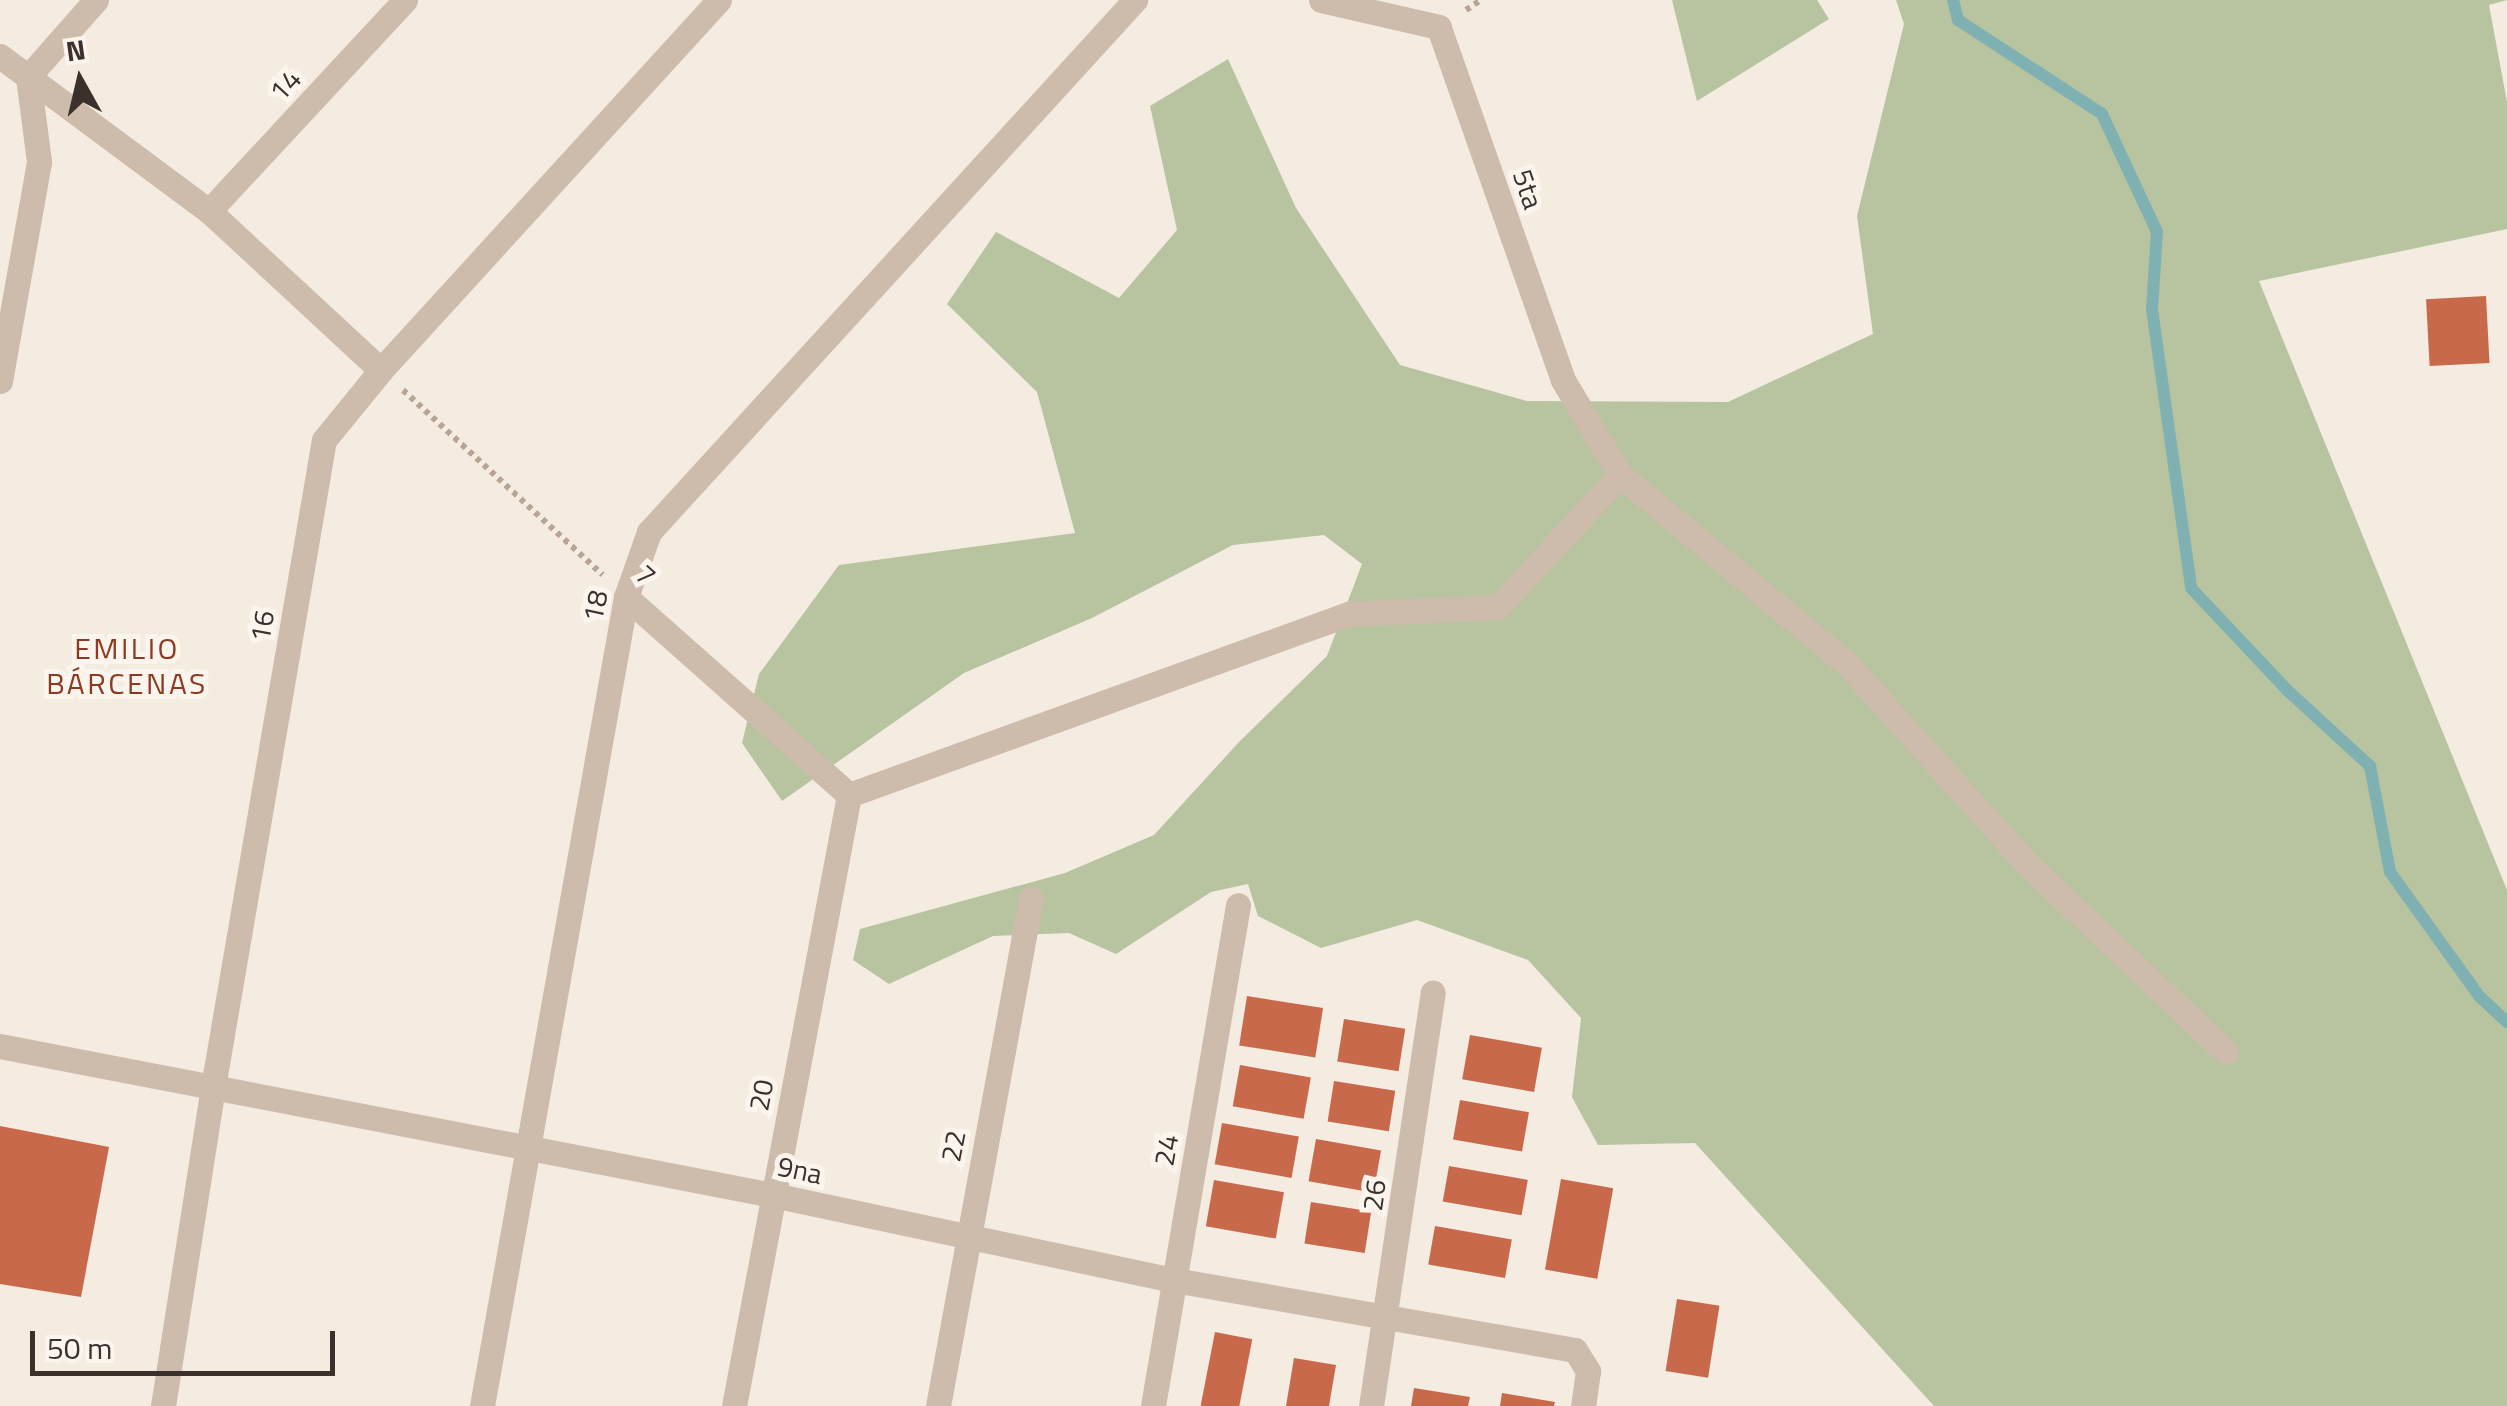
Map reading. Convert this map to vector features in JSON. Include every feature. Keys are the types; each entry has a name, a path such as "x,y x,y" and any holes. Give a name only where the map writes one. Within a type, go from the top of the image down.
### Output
{"street":[{"path":"0,381 39,161 28,77 96,0"},
{"name":"14","path":"209,211 405,0"},
{"name":"16","path":"164,1406 213,1087 324,440 381,370 719,0"},
{"name":"18","path":"482,1406 626,597 649,532 1136,0"},
{"name":"5ta","path":"1321,0 1440,28 1563,380 1620,475"},
{"path":"0,56 209,211 381,370"},
{"path":"848,795 1348,614 1498,607 1620,475 1847,664 2026,863 2226,1052"},
{"name":"7","path":"626,597 848,795"},
{"name":"20","path":"734,1406 848,795"},
{"name":"22","path":"938,1406 966,1236 1031,898"},
{"name":"24","path":"1153,1406 1238,905"},
{"name":"26","path":"1371,1406 1433,993"},
{"name":"9na","path":"0,1046 773,1195 1174,1280 1575,1350 1588,1370 1582,1406"}],"path":[{"name":"7","path":"381,370 626,597"}],"green space":[{"path":"1672,0 1817,0 1829,19 1697,101"},
{"path":"1896,0 2507,0 2489,5 2507,102 2507,229 2259,281 2507,890 2507,1406 1934,1406 1695,1143 1598,1145 1572,1097 1581,1018 1528,960 1417,920 1321,948 1258,916 1248,884 1211,892 1116,954 1069,933 993,936 889,984 853,960 860,929 1065,873 1154,835 1239,742 1327,656 1362,564 1324,535 1233,545 1092,618 964,673 782,801 742,743 759,674 839,565 1075,533 1037,392 947,304 996,232 1119,298 1177,230 1150,106 1228,59 1296,208 1400,365 1527,401 1728,402 1873,334 1857,216 1904,24"}],"building":[{"path":"2486,296 2490,363 2430,366 2426,299"},
{"path":"1247,996 1323,1008 1315,1057 1239,1045"},
{"path":"1344,1019 1405,1029 1399,1071 1337,1061"},
{"path":"1470,1035 1542,1048 1534,1092 1462,1079"},
{"path":"1240,1065 1311,1078 1304,1119 1233,1106"},
{"path":"1334,1081 1395,1091 1389,1131 1328,1121"},
{"path":"1460,1100 1529,1112 1522,1152 1453,1139"},
{"path":"1222,1123 1299,1137 1292,1178 1215,1164"},
{"path":"0,1126 109,1147 81,1297 0,1284"},
{"path":"1316,1139 1381,1150 1374,1193 1309,1181"},
{"path":"1449,1166 1528,1180 1522,1215 1443,1201"},
{"path":"1561,1179 1613,1188 1597,1279 1545,1270"},
{"path":"1214,1180 1284,1192 1276,1239 1206,1226"},
{"path":"1311,1202 1371,1212 1365,1253 1304,1243"},
{"path":"1435,1226 1512,1240 1505,1278 1428,1264"},
{"path":"1677,1299 1719,1306 1708,1378 1666,1371"},
{"path":"1215,1332 1252,1339 1239,1406 1201,1406"},
{"path":"1294,1358 1336,1365 1329,1406 1286,1406"},
{"path":"1414,1388 1470,1397 1468,1406 1411,1406"},
{"path":"1502,1393 1555,1402 1554,1406 1500,1406"}],"waterway":[{"path":"1953,0 1958,20 2102,114 2157,232 2152,309 2191,588 2287,690 2370,766 2390,872 2479,996 2507,1022"}],"district":[{"name":"EMILIO BÁRCENAS","path":"127,665"}]}
